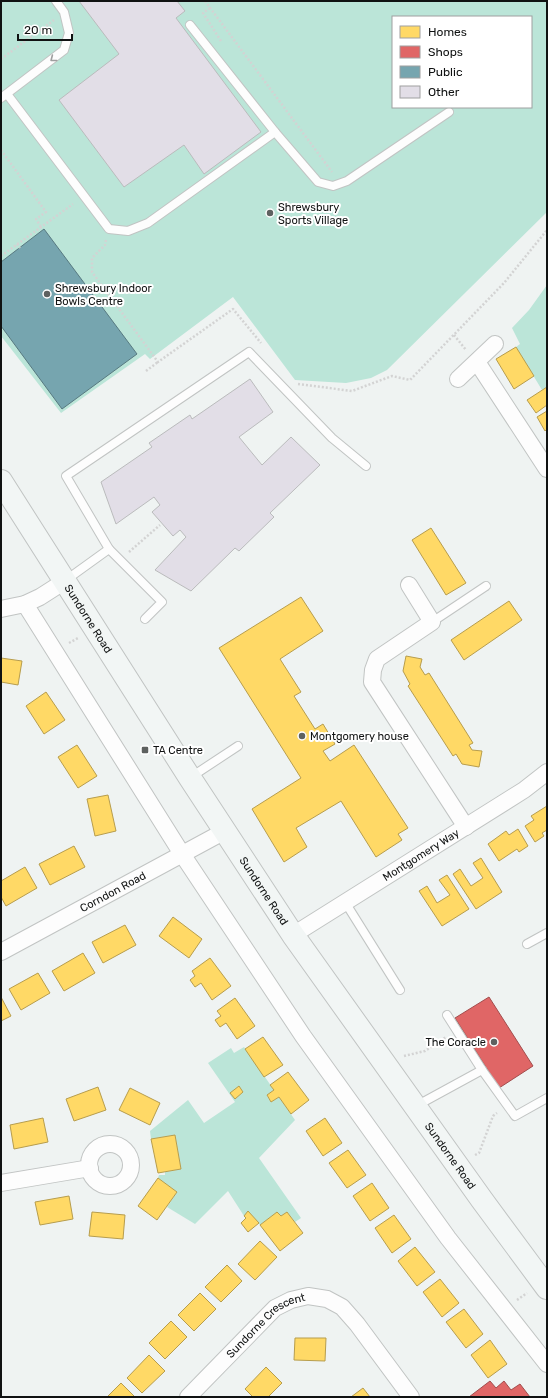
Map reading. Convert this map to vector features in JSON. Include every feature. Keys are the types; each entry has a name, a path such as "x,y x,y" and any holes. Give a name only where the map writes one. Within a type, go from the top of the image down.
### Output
{"main road":[{"name":"Sundorne Road","path":"1,481 190,778 293,934 386,1066 545,1285"}],"street":[{"path":"458,379 495,344"},
{"path":"477,362 547,469"},
{"path":"1,609 25,604 40,597 65,581"},
{"path":"408,585 432,622 377,659 373,670 372,682 466,827"},
{"path":"25,604 182,854 303,1036 448,1238 547,1364"},
{"name":"Montgomery Way","path":"293,934 466,827 524,790 547,772"},
{"name":"Corndon Road","path":"1,952 225,831"},
{"path":"1,1183 90,1168"},
{"name":"Sundorne Crescent","path":"188,1397 275,1308 292,1300 308,1296 327,1299 342,1307 357,1324 411,1397"}],"lane":[{"path":"56,1 64,12 69,33 64,50 4,96 109,229 128,231 148,223 275,132"},
{"path":"190,25 275,132 318,182 333,186 347,181 449,112"},
{"path":"145,619 162,602 109,549 66,476 249,352 332,438 366,466"},
{"path":"65,581 109,549"},
{"path":"432,622 486,586"},
{"path":"190,778 238,746"},
{"path":"345,902 400,990"},
{"path":"527,944 547,934"},
{"path":"447,1015 482,1070 515,1116 547,1098"},
{"path":"415,1106 482,1070"}],"path":[{"path":"205,1 341,183"},
{"path":"1,59 64,12"},
{"path":"1,150 46,212 36,219 41,227"},
{"path":"1,256 84,196"},
{"path":"109,229 105,245 92,258 92,272 158,362"},
{"path":"292,383 352,391 392,376 410,380 504,283 547,230"},
{"path":"17,244 20,248"},
{"path":"146,371 233,309 263,346"},
{"path":"127,553 160,525"},
{"path":"386,1066 404,1056 426,1051 457,1030"},
{"path":"458,1166 479,1152 493,1116 509,1107"},
{"path":"504,1310 545,1285"}],"green space":[{"name":"Shrewsbury Sports Village","path":"1,1 547,1 547,212 387,370 371,378 346,383 295,380 233,297 150,359 145,354 61,413 1,336"},
{"path":"547,285 547,387 542,390 516,347 520,344 512,328 529,310"},
{"path":"244,1047 274,1090 267,1096 271,1102 279,1097 295,1120 259,1158 301,1218 295,1222 287,1212 281,1216 277,1212 260,1225 248,1212 244,1216 228,1191 195,1224 167,1207 177,1192 158,1178 159,1175 165,1175 165,1172 181,1169 175,1135 151,1139 150,1131 188,1100 204,1123 235,1102 208,1063 231,1048 234,1053"}],"building: Homes":[{"path":"516,347 534,376 514,389 496,359"},
{"path":"547,387 547,405 536,413 527,400"},
{"path":"547,411 547,429 545,431 537,417"},
{"path":"431,528 466,583 446,595 412,540"},
{"name":"Montgomery house","path":"301,597 323,631 280,659 301,692 294,696 315,729 323,724 335,744 323,751 330,761 354,745 408,828 398,834 402,840 376,857 341,801 296,828 307,847 284,862 252,809 301,778 219,648"},
{"path":"509,601 522,620 464,660 451,640"},
{"path":"406,656 422,659 420,667 425,675 429,673 473,743 469,745 472,750 482,751 479,767 462,764 456,754 453,756 408,686 410,684 403,671"},
{"path":"1,658 22,661 18,685 1,682"},
{"path":"46,692 65,720 44,734 26,706"},
{"path":"77,745 97,776 78,788 58,757"},
{"path":"108,795 116,831 95,836 87,799"},
{"path":"547,806 547,830 542,833 544,836 535,842 525,826 534,820 531,816"},
{"path":"518,829 528,846 519,852 517,849 499,861 488,844 506,831 509,835"},
{"path":"74,846 85,867 50,885 39,864"},
{"path":"481,858 502,892 476,909 453,874 460,869 471,886 483,878 473,863"},
{"path":"25,867 37,888 6,906 1,897 1,881"},
{"path":"447,875 469,909 442,926 419,891 427,886 437,903 450,895 439,880"},
{"path":"173,917 202,939 189,958 159,936"},
{"path":"125,925 136,945 103,963 92,942"},
{"path":"83,953 95,973 64,991 52,971"},
{"path":"210,958 231,986 212,1000 201,983 195,987 190,980 195,976 192,971"},
{"path":"38,973 50,993 21,1010 9,989"},
{"path":"1,997 11,1016 1,1021"},
{"path":"235,998 255,1026 237,1039 226,1023 220,1027 215,1020 221,1016 217,1011"},
{"path":"263,1037 283,1065 264,1077 245,1049"},
{"path":"288,1072 309,1100 291,1114 279,1097 271,1102 267,1095 274,1090 270,1085"},
{"path":"239,1086 243,1092 235,1099 230,1093"},
{"path":"98,1087 106,1110 74,1121 66,1099"},
{"path":"130,1088 160,1103 150,1125 119,1110"},
{"path":"43,1118 48,1142 14,1149 10,1125"},
{"path":"325,1118 342,1143 323,1156 306,1131"},
{"path":"175,1135 181,1169 158,1173 151,1139"},
{"path":"348,1150 366,1175 347,1188 329,1163"},
{"path":"158,1178 177,1192 157,1220 138,1206"},
{"path":"372,1183 389,1208 370,1221 353,1196"},
{"path":"69,1196 73,1219 40,1225 35,1202"},
{"path":"248,1211 259,1223 248,1232 241,1223 246,1218 244,1216"},
{"path":"92,1212 125,1215 123,1239 89,1236"},
{"path":"277,1212 281,1216 287,1212 303,1233 280,1251 260,1225"},
{"path":"394,1215 411,1239 392,1253 375,1228"},
{"path":"260,1241 277,1257 255,1280 238,1264"},
{"path":"415,1247 435,1272 417,1286 398,1261"},
{"path":"227,1265 242,1281 221,1302 205,1287"},
{"path":"440,1279 459,1303 442,1317 423,1292"},
{"path":"200,1293 216,1309 194,1331 178,1315"},
{"path":"464,1309 483,1334 466,1348 446,1322"},
{"path":"171,1321 187,1337 165,1359 149,1343"},
{"path":"295,1338 326,1338 325,1361 294,1360"},
{"path":"490,1340 507,1364 488,1378 471,1355"},
{"path":"149,1355 165,1371 142,1393 127,1378"},
{"path":"266,1367 282,1383 268,1397 253,1397 245,1389"},
{"path":"121,1383 135,1397 107,1397"},
{"path":"363,1388 370,1397 351,1397"}],"building: Shops":[{"name":"The Coracle","path":"489,997 533,1066 499,1088 455,1018"},
{"path":"490,1381 496,1388 504,1381 511,1390 520,1384 530,1397 469,1397"}],"building: Public":[{"name":"Shrewsbury Indoor Bowls Centre","path":"44,229 137,354 62,409 1,326 1,262"}],"building: Other":[{"path":"79,1 177,1 185,11 176,18 261,132 204,174 184,145 124,187 59,100 119,54"},
{"path":"250,379 273,412 239,437 262,465 291,437 320,465 270,513 274,517 239,551 235,548 191,591 155,570 186,537 180,530 173,536 152,512 160,505 154,497 116,524 101,482 152,447 149,443 190,415 192,419"}],"place":[{"name":"Shrewsbury Sports Village","path":"270,213"},
{"name":"Shrewsbury Indoor Bowls Centre","path":"47,294"},
{"name":"Montgomery house","path":"302,736"},
{"name":"TA Centre","path":"145,750"},
{"name":"The Coracle","path":"494,1042"}]}
